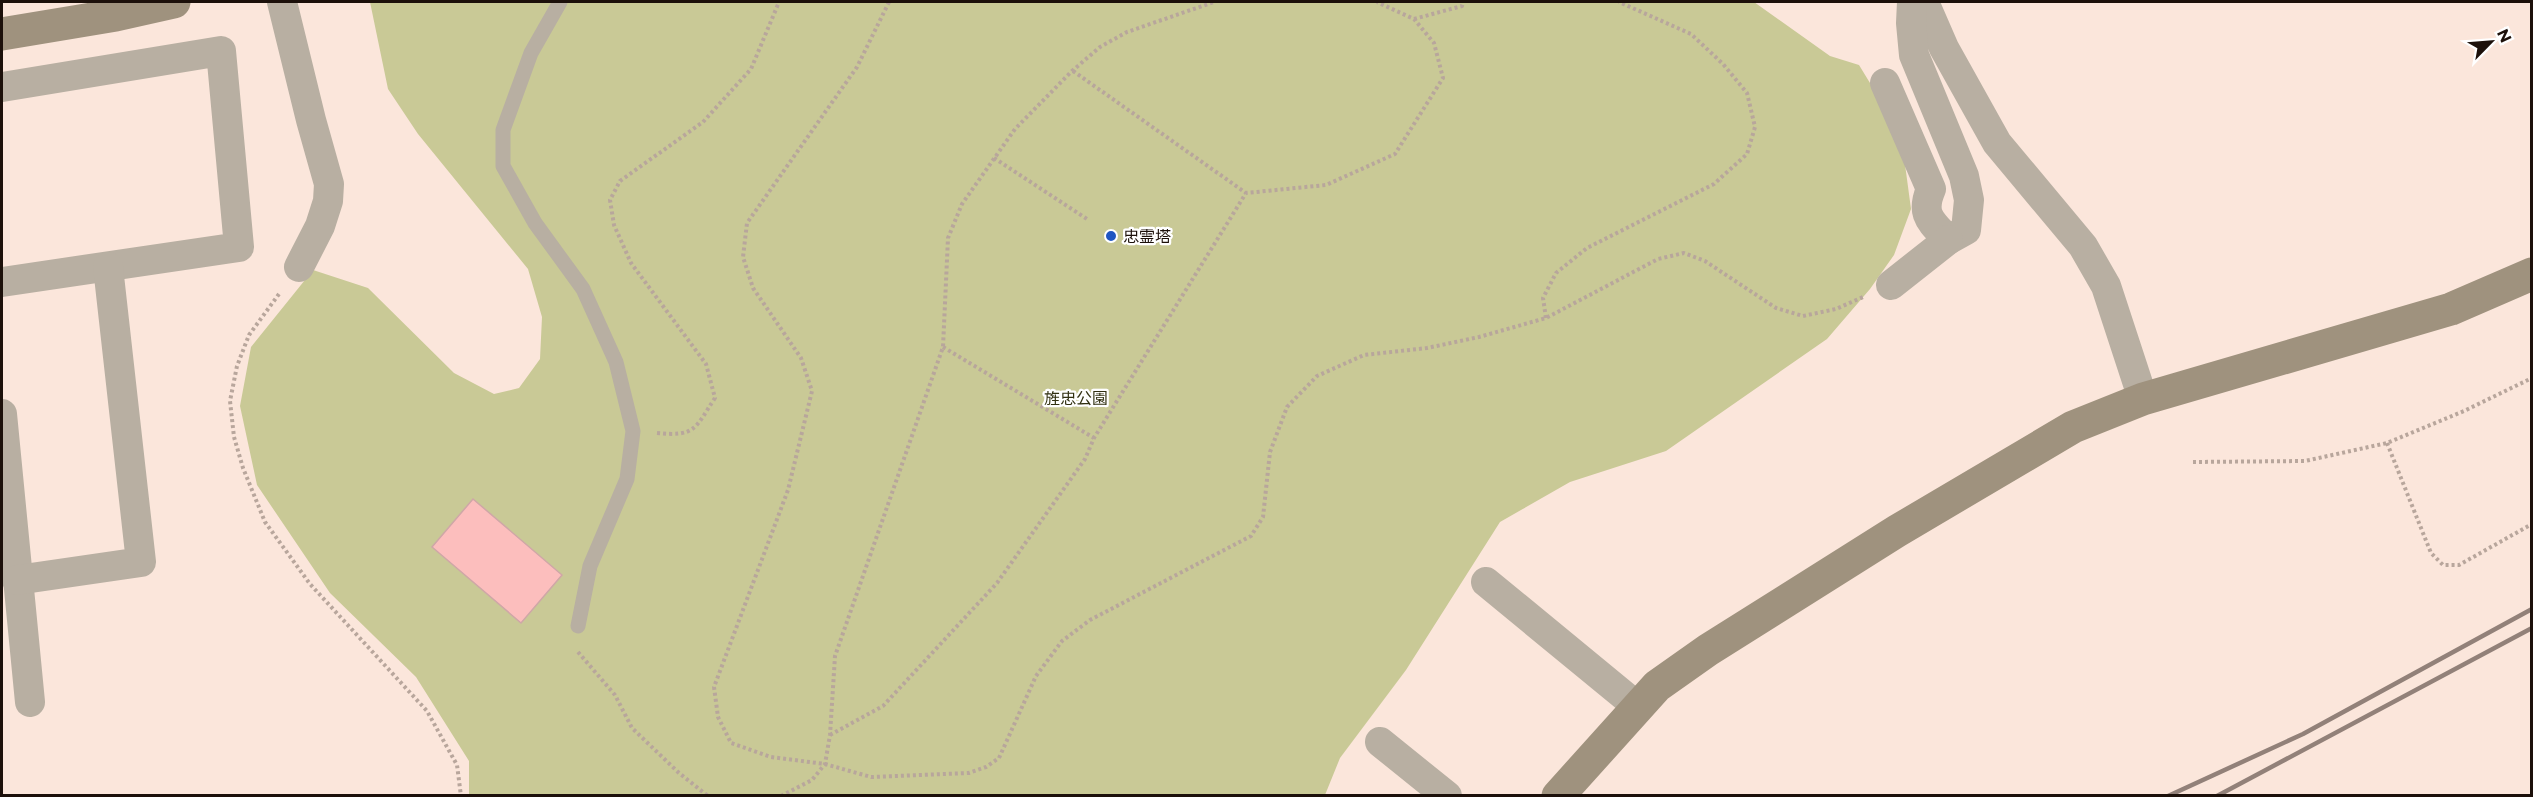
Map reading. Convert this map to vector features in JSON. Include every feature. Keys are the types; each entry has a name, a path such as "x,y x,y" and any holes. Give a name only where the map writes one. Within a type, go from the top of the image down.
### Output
{"street":[{"path":"2,34 115,8 174,2"},
{"path":"282,2 329,184 328,201 320,226 299,267"},
{"path":"1891,285 1948,240 1966,230 1969,200 1964,176 1914,55 1912,2"},
{"path":"1924,2 1944,48 1997,143 2083,246 2106,286 2142,399"},
{"path":"2,87 221,51 239,247 2,282"},
{"path":"1885,83 1931,189 1925,204 1929,219 1948,240"},
{"path":"17,580 141,562 108,267"},
{"path":"1558,795 1657,687 1708,650 1897,531 2073,427 2142,399 2451,309 2532,274"},
{"path":"2,414 30,702"},
{"path":"1486,582 1638,707"},
{"path":"1380,742 1447,795"}],"lane":[{"path":"560,2 531,53 503,130 503,166 535,224 583,290 616,362 633,431 627,479 590,566 578,626"}],"path":[{"path":"633,431 679,435 694,430 715,398 706,364 631,263 614,225 610,200 620,181 703,122 751,69 779,2"},
{"path":"889,2 857,67 747,223 743,257 753,288 801,358 812,391 788,490 714,687 718,717 731,743 771,756 825,764 871,777 969,773 986,767 999,758 1036,676 1062,641 1090,620 1251,536 1263,517 1270,452 1287,407 1317,376 1364,355 1427,348 1479,337 1546,318 1658,259 1684,253 1706,261 1776,308 1803,316 1836,309 1891,285"},
{"path":"781,795 812,780 825,764 830,735 835,656 943,347 948,238 963,204 1015,129 1072,71 1100,47 1127,32 1214,2"},
{"path":"1072,71 1246,193 1326,185 1395,154 1443,78 1434,43 1414,19 1377,2"},
{"path":"1414,19 1462,6 1463,2"},
{"path":"1546,318 1543,298 1556,273 1587,248 1714,184 1747,154 1755,127 1747,93 1723,64 1691,34 1619,2"},
{"path":"994,158 1087,219"},
{"path":"830,735 882,706 997,583 1085,459 1094,438 1246,193"},
{"path":"299,267 249,334 237,366 230,401 234,438 243,468 265,522 310,584 427,711 457,765 461,795"},
{"path":"943,347 1094,438"},
{"path":"2193,462 2305,461 2387,443 2464,411 2532,378"},
{"path":"2387,443 2431,553 2443,565 2459,565 2532,524"},
{"path":"578,626 574,648 615,695 632,728 679,773 708,795"}],"green space":[{"name":"旌忠公園","path":"370,2 1754,2 1830,56 1859,65 1881,101 1904,157 1911,209 1894,255 1870,289 1827,339 1666,451 1570,482 1500,522 1406,670 1340,758 1325,795 469,795 469,761 416,677 330,593 257,485 240,406 251,347 313,270 368,288 454,373 494,394 519,388 540,359 542,317 528,269 418,134 388,89"}],"building":[{"path":"473,499 562,575 521,623 432,547"}],"railway":[{"path":"2168,796 2303,734 2532,609"},
{"path":"2217,796 2532,628"}],"place":[{"name":"忠霊塔","path":"1111,236"}]}
